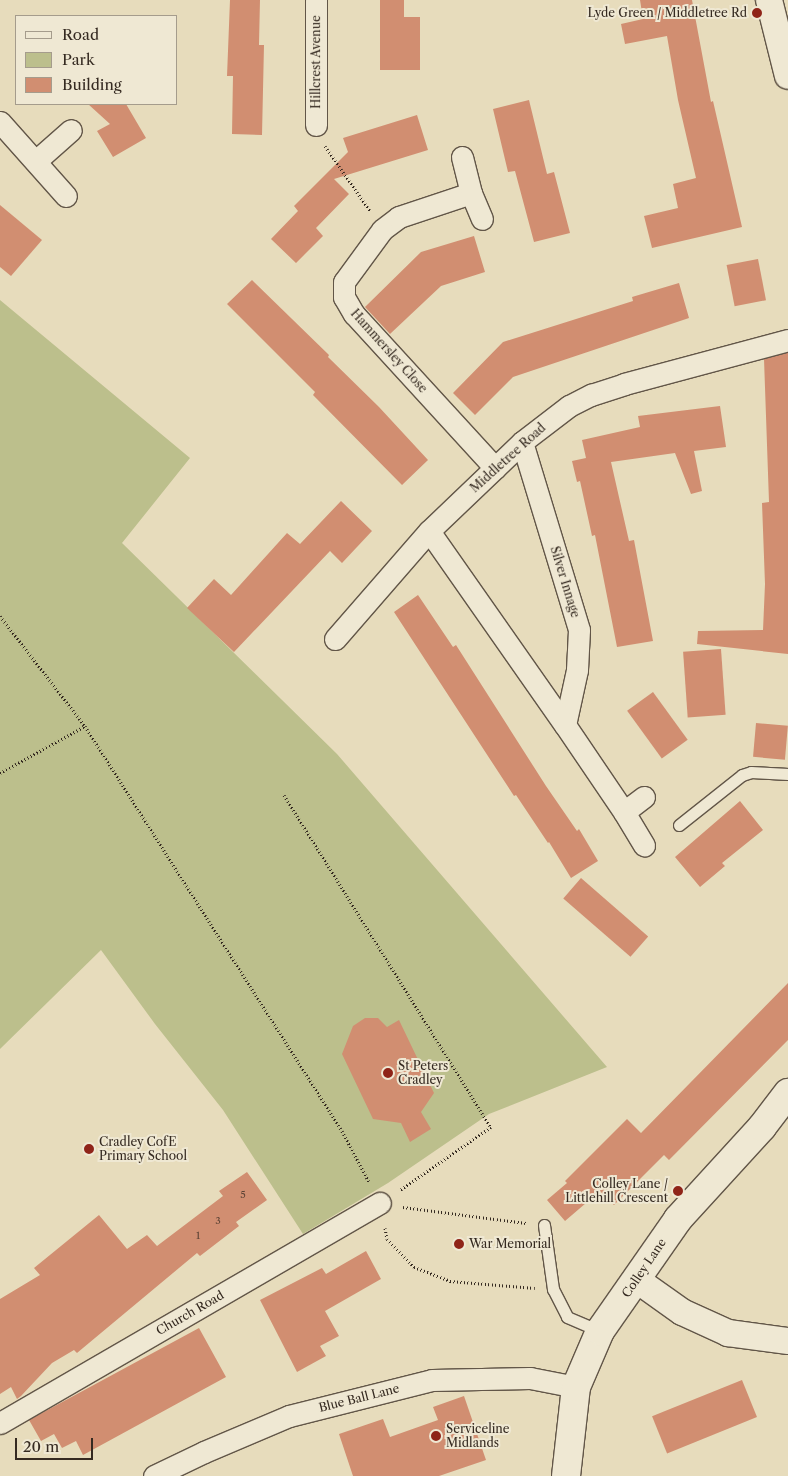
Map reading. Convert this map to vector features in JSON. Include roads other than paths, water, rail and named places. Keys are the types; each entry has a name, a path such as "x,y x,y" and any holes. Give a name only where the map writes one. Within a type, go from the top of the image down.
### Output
{"main road":[{"name":"Colley Lane","path":"566,1476 576,1386 600,1331 678,1219 762,1126 788,1093"}],"street":[{"name":"Hillcrest Avenue","path":"316,0 316,125"},
{"path":"769,0 788,76"},
{"path":"0,122 37,160 66,196"},
{"path":"37,160 71,130"},
{"path":"462,158 471,193 482,219"},
{"name":"Hammersley Close","path":"471,193 400,217 382,230 344,282 344,297 354,314 495,468"},
{"name":"Middletree Road","path":"335,639 429,531 522,442 569,406 591,395 624,384 788,340"},
{"name":"Silver Innage","path":"522,442 579,630 577,670 565,725"},
{"path":"429,531 565,725 644,845"},
{"path":"624,812 644,797"},
{"name":"Church Road","path":"0,1423 380,1203"},
{"path":"637,1280 682,1312 728,1333 788,1341"},
{"name":"Blue Ball Lane","path":"154,1476 204,1452 290,1416 432,1380 530,1378 576,1386"}],"lane":[{"path":"679,826 742,775 751,772 788,774"},
{"path":"544,1225 553,1290 567,1317 600,1331"}],"place":[{"name":"Lyde Green / Middletree Rd","path":"757,13"},
{"name":"St Peters Cradley","path":"388,1073"},
{"name":"Cradley CofE Primary School","path":"89,1149"},
{"name":"Colley Lane / Littlehill Crescent","path":"678,1191"},
{"name":"War Memorial","path":"459,1244"},
{"name":"Serviceline Midlands","path":"436,1436"}]}
